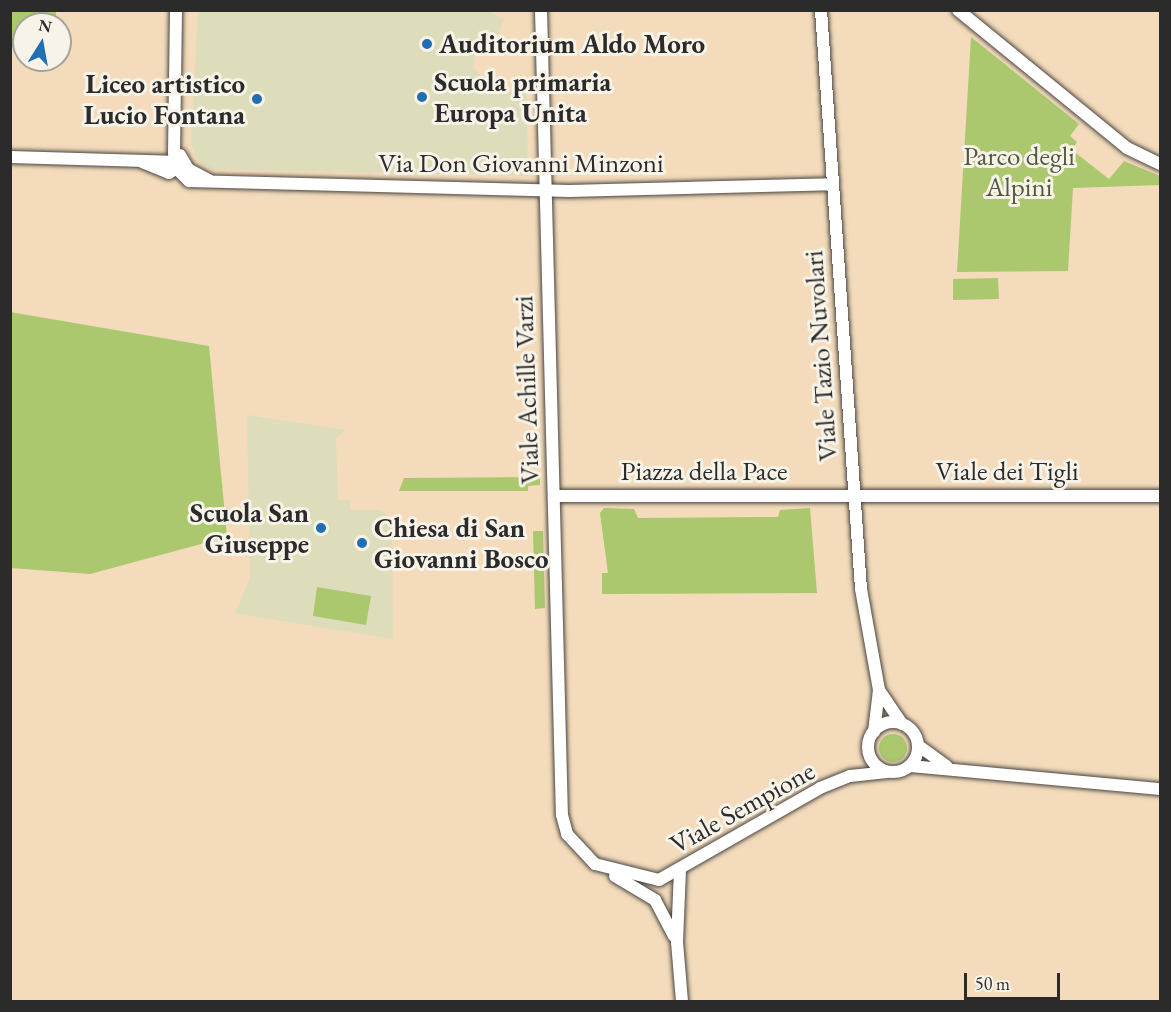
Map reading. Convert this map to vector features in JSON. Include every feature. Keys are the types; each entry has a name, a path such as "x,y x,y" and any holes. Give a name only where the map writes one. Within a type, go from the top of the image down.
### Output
{"street":[{"path":"10,157 139,160 179,165 174,125 176,10"},
{"name":"Viale Achille Varzi","path":"541,10 562,815 574,846 595,864 655,900"},
{"path":"958,10 1127,148 1161,164"},
{"name":"Viale Tazio Nuvolari","path":"819,13 865,630 879,690 874,732"},
{"name":"Via Don Giovanni Minzoni","path":"179,165 210,180 545,191 831,184"},
{"name":"Piazza della Pace","path":"554,496 854,494"},
{"name":"Viale dei Tigli","path":"854,494 1161,496"},
{"name":"Viale Tazio Nuvolari","path":"879,690 902,724"},
{"path":"951,768 919,746 914,732 902,724 886,723 874,732 868,751 875,764 887,772 911,766 951,768 1161,789"},
{"path":"911,766 919,746"},
{"name":"Viale Sempione","path":"850,776 868,751"},
{"name":"Viale Sempione","path":"659,880 680,870 797,800 850,776 887,772"},
{"name":"Viale Achille Varzi","path":"595,864 659,880"},
{"path":"680,870 677,942 682,1002"},
{"path":"659,880 655,900 677,942"}],"shaded area":[{"path":"486,10 504,19 497,37 479,30 473,68 487,82 499,81 500,91 527,93 528,176 211,169 198,161 191,144 198,11"},
{"name":"Scuola San Giuseppe","path":"247,415 346,430 336,438 338,500 350,500 350,510 380,510 392,519 393,639 235,613 250,578"}],"green space":[{"path":"10,11 56,11 12,12 11,47"},
{"name":"Parco degli Alpini","path":"971,37 1079,124 1070,136 1077,142 1072,150 1109,179 1124,161 1160,176 1160,185 1073,188 1068,271 957,272"},
{"path":"998,278 999,299 953,300 953,279"},
{"path":"10,312 209,346 227,537 90,574 11,568"},
{"path":"540,477 540,485 528,486 528,491 399,491 404,478"},
{"path":"604,508 634,509 638,518 778,517 780,510 810,508 817,593 602,594 602,573 608,573 600,513"},
{"path":"533,531 543,531 545,608 535,609"},
{"path":"317,587 371,596 366,625 313,616"},
{"path":"893,734 903,738 907,748 903,758 893,762 883,758 879,748 883,738"}],"place":[{"name":"Auditorium Aldo Moro","path":"427,44"},
{"name":"Scuola primaria Europa Unita","path":"422,97"},
{"name":"Liceo artistico Lucio Fontana","path":"257,99"},
{"name":"Scuola San Giuseppe","path":"321,528"},
{"name":"Chiesa di San Giovanni Bosco","path":"362,543"}]}
